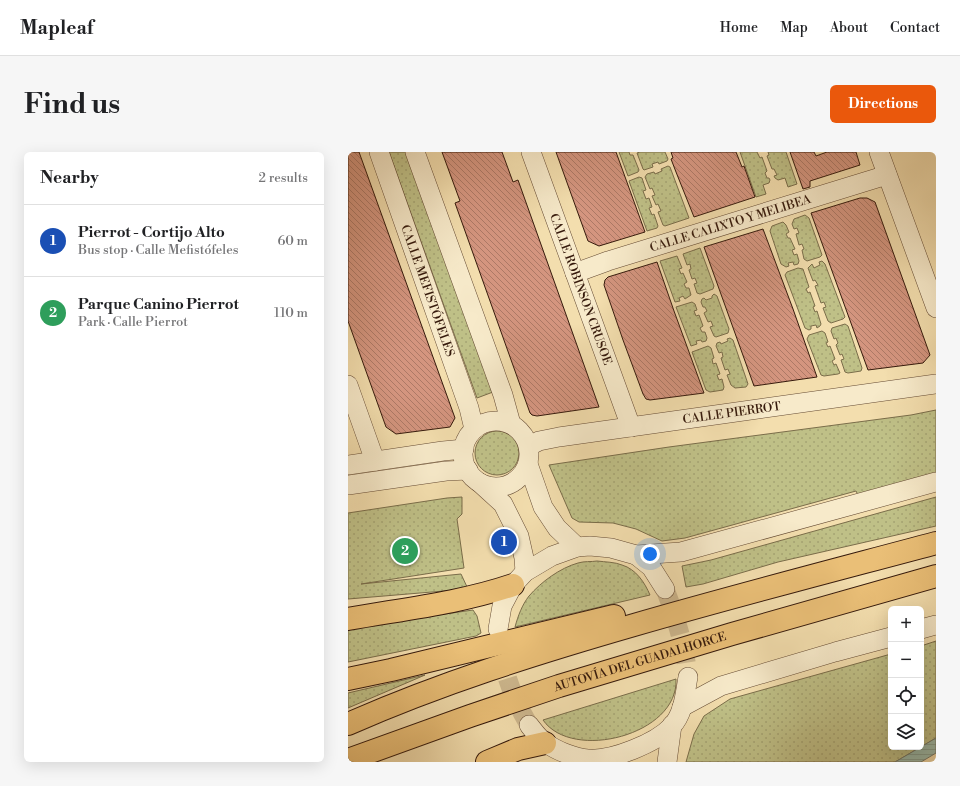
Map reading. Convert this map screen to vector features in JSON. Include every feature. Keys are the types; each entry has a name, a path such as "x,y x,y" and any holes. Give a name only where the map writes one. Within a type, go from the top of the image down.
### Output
{"highway":[{"path":"348,724 404,700 548,650 736,596 936,543"},
{"name":"AUTOVÍA DEL GUADALHORCE","path":"348,760 559,686 740,631 936,576"},
{"path":"348,618 437,605 486,594 519,578"},
{"path":"348,678 391,670 690,597 736,596"},
{"path":"348,614 380,613"},
{"path":"487,762 518,749 545,743"},
{"path":"365,762 384,748"}],"street":[{"name":"CALLE MEFISTÓFELES","path":"379,152 469,408 474,429"},
{"path":"415,152 503,395 511,424"},
{"name":"CALLE ROBINSON CRUSOE","path":"531,152 631,427"},
{"path":"879,152 936,308"},
{"name":"CALLE CALIXTO Y MELIBEA","path":"575,273 608,261 887,175"},
{"name":"CALLE PIERROT","path":"528,455 539,441 559,437 936,384"},
{"path":"348,385 375,461"},
{"path":"498,629 502,606 519,578 524,558 519,536 503,504 472,475 464,460 464,449 467,438 474,429 486,423 498,421 511,424 522,433 543,507 557,528 577,547"},
{"path":"348,465 464,449"},
{"path":"348,485 446,471 472,475 485,484 496,486 506,485 515,481 523,473 528,455"},
{"path":"519,578 552,556 577,547 590,546 611,548 636,555 681,552 936,482"},
{"path":"636,555 651,567 665,589"},
{"path":"924,628 936,625"},
{"path":"682,707 721,686 888,638"},
{"path":"667,762 672,725 682,707 688,677"},
{"path":"529,725 545,743 568,754 591,761 611,757 634,749 654,739 672,725"}],"green space":[{"path":"389,152 407,152 493,392 477,398"},
{"path":"619,152 629,152 630,155 633,155 639,170 638,172 628,176"},
{"path":"665,152 668,159 667,161 659,164 658,162 652,164 653,167 644,170 637,153"},
{"path":"740,152 757,152 760,158 762,157 767,171 765,173 767,178 770,180 769,183 763,185 766,194 756,197"},
{"path":"768,152 786,152 797,184 788,187 785,178 778,180 775,178 774,176 777,175 774,169 772,169 767,156 769,155"},
{"path":"668,166 670,167 689,218 665,226 663,225 658,212 661,211 658,204 656,205 652,196 655,195 652,188 650,189 645,177 647,174 654,172 655,174 662,171 661,169"},
{"path":"639,177 642,178 646,190 643,191 646,199 649,198 652,207 649,208 652,215 654,214 658,226 657,228 647,231 629,181"},
{"path":"805,215 809,218 822,255 807,261 804,259 802,250 804,249 802,244 799,245 796,234 799,233 797,228 794,229 792,224 794,219"},
{"path":"783,222 789,232 786,234 788,238 790,238 795,249 792,250 794,255 797,254 799,261 798,264 794,265 793,262 788,263 789,266 786,267 781,264 770,231 772,226"},
{"path":"700,248 714,286 713,289 700,294 697,293 694,284 697,283 695,278 692,279 689,270 691,269 690,264 687,265 683,254"},
{"path":"677,256 682,268 679,269 681,274 683,273 687,282 684,284 686,288 689,288 691,295 685,299 683,296 679,298 680,301 675,302 660,261"},
{"path":"822,261 825,264 845,317 831,323 828,321 823,308 826,307 824,302 821,303 815,286 818,285 815,280 813,281 808,268 812,264 814,268 820,265 819,262"},
{"path":"798,268 803,269 809,287 806,289 808,293 810,292 815,306 813,307 815,312 817,311 821,324 817,328 816,325 811,326 811,329 809,330 805,328 785,275 787,272"},
{"path":"714,294 717,296 729,329 728,333 716,337 714,336 710,327 713,326 711,321 708,322 704,313 707,311 701,302 704,298 706,300 712,298"},
{"path":"692,302 695,304 697,310 694,311 696,316 699,315 703,326 700,328 702,332 705,332 707,338 706,341 696,341 697,344 691,346 676,307"},
{"path":"845,324 848,326 862,368 861,371 845,372 841,360 844,359 842,354 840,355 836,345 838,343 836,338 834,339 831,331 832,328"},
{"path":"822,331 825,333 828,342 826,343 828,347 830,346 835,359 832,361 834,365 836,364 840,373 838,374 821,375 807,339 809,335"},
{"path":"730,338 733,340 748,384 746,387 735,388 731,385 727,375 730,374 728,369 725,370 721,358 723,357 722,352 719,353 716,346 717,343 720,342 721,344 728,341 727,339"},
{"path":"708,346 711,348 714,358 712,359 713,364 716,363 720,374 717,375 719,380 722,379 724,387 723,390 710,392 706,390 692,352"},
{"path":"936,410 936,473 858,495 856,491 685,538 662,541 636,529 613,523 579,522 572,518 549,465 669,447 911,415"},
{"path":"493,431 501,431 513,437 519,449 519,457 513,469 501,475 493,475 481,469 475,457 475,449 481,437"},
{"path":"462,497 462,514 457,519 464,568 361,584 461,574 468,589 348,599 348,513"},
{"path":"936,497 936,526 778,562 703,584 686,587 682,566 711,560"},
{"path":"597,561 616,563 632,570 643,581 650,595 515,627 520,611 527,599 545,581 571,565"},
{"path":"473,610 477,616 481,633 476,636 348,662 348,628"},
{"path":"936,641 936,738 924,745 924,678 924,645"},
{"path":"888,655 888,750 916,750 895,762 686,762 694,734 704,716 730,699"},
{"path":"425,675 348,708 348,693"},
{"path":"676,679 672,699 661,715 643,728 622,736 599,740 576,739 557,733 543,720"}],"shaded area":[{"path":"936,738 936,753 921,762 895,762 916,750 924,750 924,745"}],"building":[{"path":"348,152 359,152 455,418 450,427 396,434 386,427 348,321"},
{"path":"442,152 502,152 513,182 518,180 599,407 537,416 530,413 455,203 460,201"},
{"path":"556,152 616,152 645,232 599,246 588,241"},
{"path":"671,152 736,152 742,167 744,166 755,197 694,217 671,159 673,158"},
{"path":"790,152 814,152 816,156 827,152 856,152 860,165 810,181 810,187 803,189"},
{"path":"860,198 867,198 875,202 930,355 923,363 868,370 811,213"},
{"path":"763,229 817,377 754,386 704,247"},
{"path":"657,262 704,393 650,400 646,399 623,340 604,285 605,280 608,277"}],"tunnel":[{"path":"665,589 680,632 688,677"},
{"path":"501,650 511,689 529,725"}],"place":[{"name":"Pierrot - Cortijo Alto","path":"504,542"},
{"name":"Parque Canino Pierrot","path":"405,551"}]}
